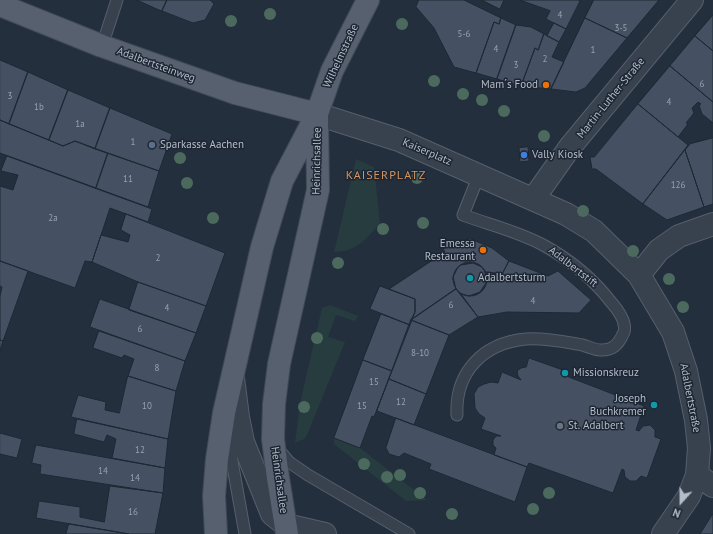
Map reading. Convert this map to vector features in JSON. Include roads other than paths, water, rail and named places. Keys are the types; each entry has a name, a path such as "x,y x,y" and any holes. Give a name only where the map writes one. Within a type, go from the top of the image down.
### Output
{"main road":[{"name":"Wilhelmstraße","path":"317,114 332,71 368,0"},
{"name":"Adalbertsteinweg","path":"0,5 102,46 235,94 317,114"},
{"name":"Heinrichsallee","path":"216,534 214,496 217,459 224,413 262,247 282,181 317,114"},
{"name":"Heinrichsallee","path":"286,530 273,439 274,404 279,364 318,190 317,114"}],"street":[{"name":"Martin-Luther-Straße","path":"534,198 580,136 692,0"},
{"name":"Kaiserplatz","path":"317,114 383,134 534,198"},
{"name":"Adalbertstraße","path":"534,198 566,214 594,231 639,275 673,332 686,371 696,420 705,480"},
{"path":"639,275 659,250 679,236 713,224"},
{"name":"Heinrichsallee","path":"232,373 238,417 248,459 272,514 286,530"},
{"path":"663,534 688,496 705,480"},
{"path":"286,530 325,534"}],"lane":[{"path":"102,46 117,0"},
{"name":"Adalbertstift","path":"457,415 456,402 465,373 490,349 512,341 527,339 580,344 596,350 610,349 621,341 625,329 624,322 617,309 599,287 573,265 545,246 463,215 479,175"},
{"name":"Heinrichsallee","path":"224,413 245,534"},
{"path":"273,439 280,452 289,462 308,475 409,534"}],"place":[{"name":"Mam´s Food","path":"546,85"},
{"name":"Sparkasse Aachen","path":"152,145"},
{"name":"Vally Kiosk","path":"524,155"},
{"name":"Emessa Restaurant","path":"483,250"},
{"name":"Adalbertsturm","path":"470,278"},
{"name":"Missionskreuz","path":"565,373"},
{"name":"Joseph Buchkremer","path":"654,405"},
{"name":"St. Adalbert","path":"560,426"}],"district":[{"name":"KAISERPLATZ","path":"386,176"}]}
